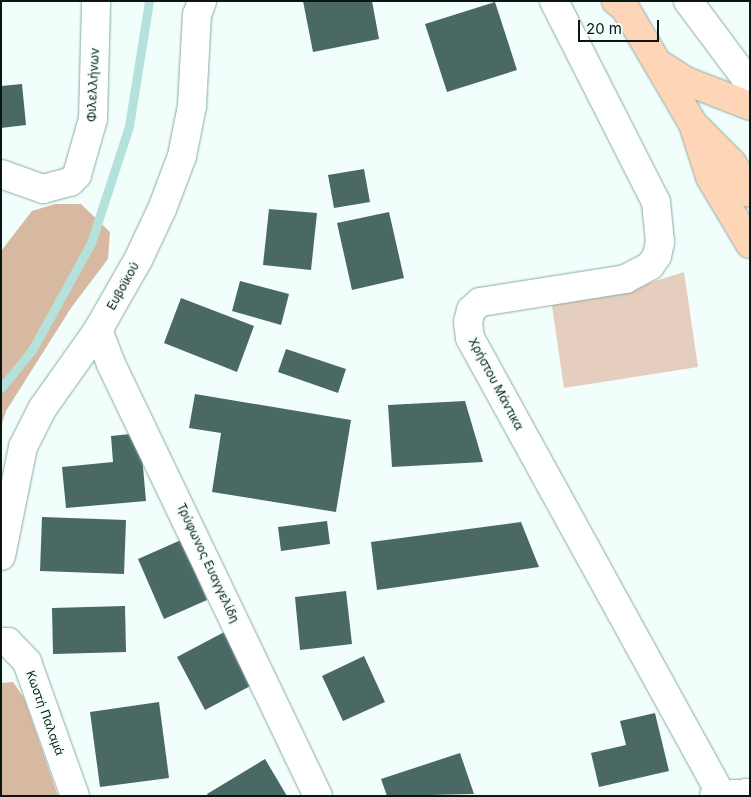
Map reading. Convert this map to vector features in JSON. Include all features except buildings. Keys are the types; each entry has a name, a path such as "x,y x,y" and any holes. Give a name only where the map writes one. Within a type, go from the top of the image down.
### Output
{"main road":[{"path":"622,4 693,124 710,177 750,244"},
{"path":"657,62 686,81 750,106"},
{"path":"693,124 732,163 750,193"}],"street":[{"name":"Φιλελλήνων","path":"1,174 43,189 70,182 78,175 93,119 96,1"},
{"name":"Ευβοϊκού","path":"1,556 23,448 42,409 98,330 162,210 182,156 192,106 197,15 202,1"},
{"name":"Χρήστου Μάντικα","path":"554,1 648,181 659,220 659,249 650,266 626,279 480,302 471,310 468,322 470,338 722,795"},
{"path":"688,1 750,84"},
{"name":"Τρύφωνος Ευαγγελίδη","path":"98,330 112,364 318,796"},
{"name":"Κωστή Παλαμά","path":"1,642 8,642 27,662 76,796"},
{"path":"714,796 750,793"}],"shaded area":[{"path":"55,204 81,204 110,232 108,259 71,308 6,411 1,427 1,251 32,211"},
{"path":"684,272 698,367 564,388 551,299 646,284"},
{"path":"13,682 24,698 58,796 1,796 1,683"}],"waterway":[{"path":"1,388 32,350 91,243 129,126 149,1"}]}
